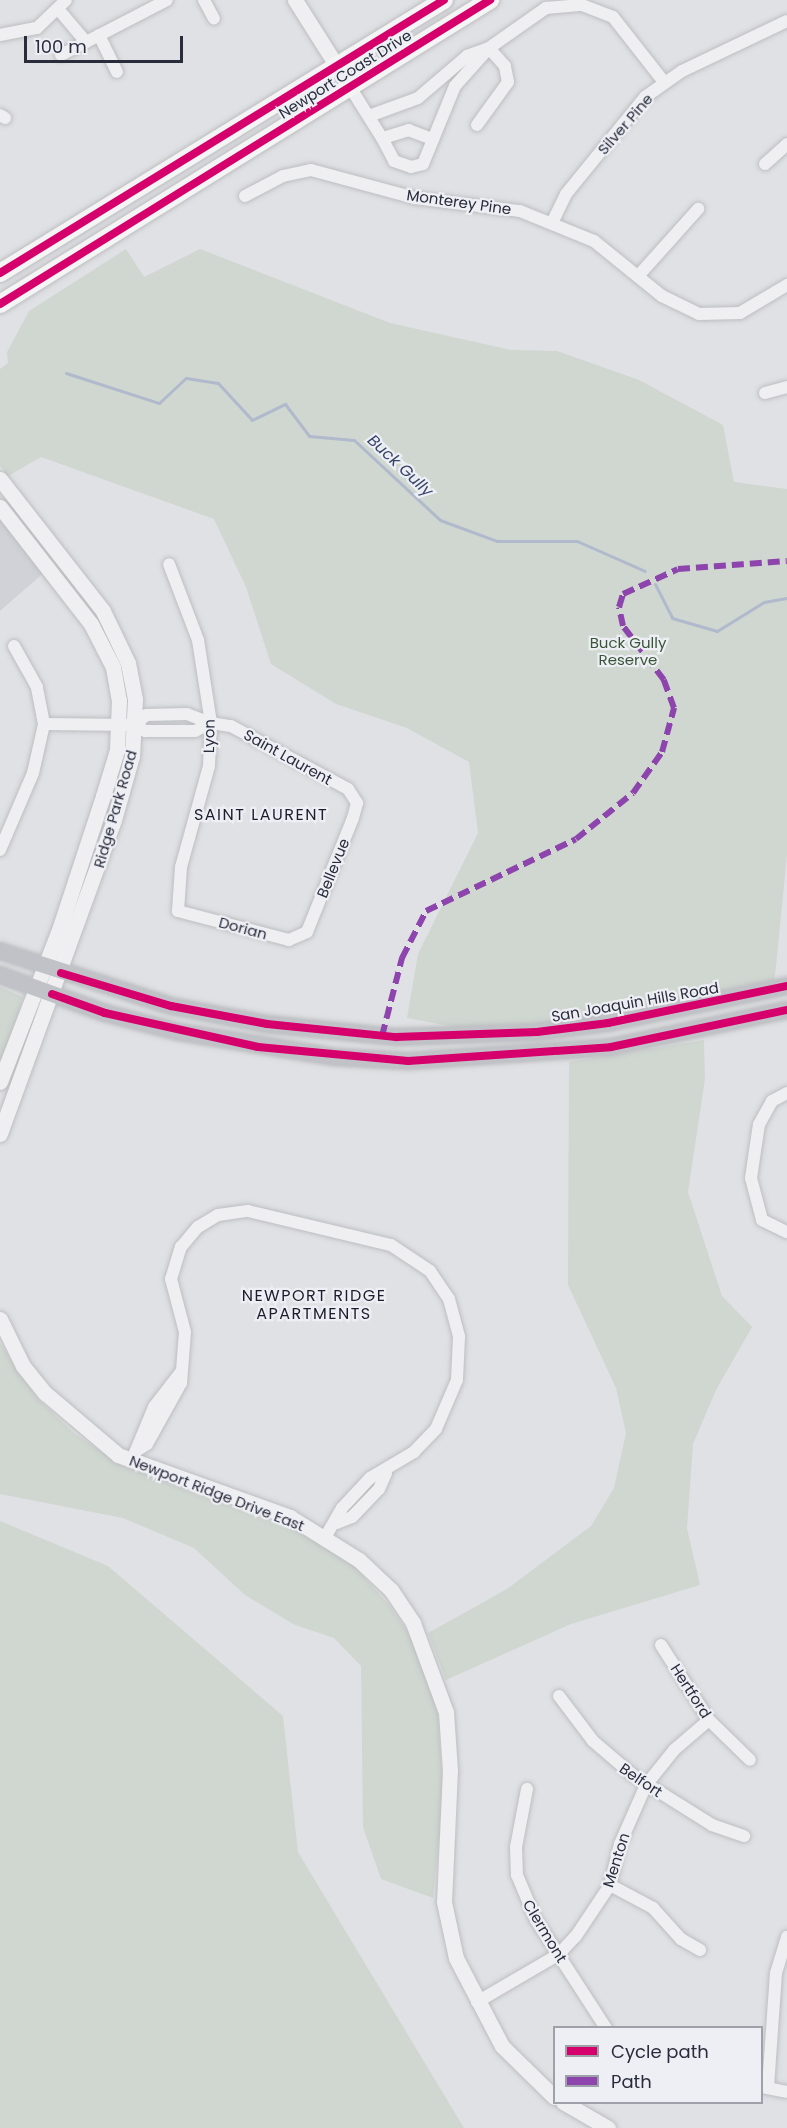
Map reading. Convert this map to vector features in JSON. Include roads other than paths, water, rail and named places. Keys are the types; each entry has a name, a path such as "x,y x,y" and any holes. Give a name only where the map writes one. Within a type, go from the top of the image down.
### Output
{"main road":[{"name":"Newport Coast Drive","path":"0,273 444,0"},
{"name":"Newport Coast Drive","path":"0,304 489,0"},
{"name":"San Joaquin Hills Road","path":"0,951 44,968 181,1008 267,1024 396,1037 503,1034 608,1023 787,986"},
{"path":"0,975 105,1013 235,1042 408,1061 611,1047 787,1010"}],"street":[{"path":"61,55 165,0"},
{"path":"204,0 214,19"},
{"path":"295,0 369,116 394,161 411,167 423,164 455,86 489,48 535,12 558,5 591,3 626,28 664,82"},
{"path":"0,35 37,28 62,5 86,42"},
{"name":"Silver Pine","path":"552,223 605,145 664,82 787,21"},
{"path":"99,35 117,72"},
{"path":"369,116 418,98 467,56 489,48"},
{"path":"477,125 508,82 505,66 489,48"},
{"path":"382,138 409,130 432,138"},
{"path":"765,164 787,144"},
{"name":"Monterey Pine","path":"245,196 291,173 327,171 416,198 501,206 552,223 594,242 639,275 673,304 712,316 753,309 787,285"},
{"path":"639,275 698,209"},
{"path":"765,393 787,387"},
{"name":"Ridge Park Road","path":"0,479 103,611 128,663 135,725 132,756 114,820 52,994"},
{"name":"Ridge Park Road","path":"0,507 91,624 113,667 119,725 103,796 36,988"},
{"name":"Lyon","path":"169,564 198,640 211,723 208,766 181,867 178,911"},
{"path":"0,850 33,773 44,724 37,687 14,646"},
{"path":"44,724 135,725 146,731 195,731 211,723"},
{"name":"Saint Laurent","path":"211,723 269,744 348,789 357,803"},
{"name":"Bellevue","path":"307,932 357,803"},
{"name":"Dorian","path":"178,911 289,940 307,932"},
{"path":"0,1082 36,988"},
{"path":"0,1134 52,994"},
{"path":"782,1231 762,1220 751,1178 759,1124 772,1101 787,1093"},
{"path":"133,1456 154,1407 182,1372 185,1332 171,1279 181,1247 198,1227 218,1215 248,1211 359,1235 403,1251 430,1272 449,1299 459,1337 458,1380 445,1414 414,1452 386,1473 370,1478 342,1508 337,1523 326,1536"},
{"name":"Newport Ridge Drive East","path":"0,1319 23,1366 45,1393 133,1456 290,1517 326,1536 391,1590 433,1668 446,1712 450,1770 444,1902 456,1958 502,2046 553,2095"},
{"name":"Hertford","path":"661,1645 709,1720 750,1760"},
{"name":"Belfort","path":"559,1696 593,1741 646,1785 712,1825 744,1836"},
{"name":"Menton","path":"477,2002 559,1954 595,1913 610,1885 620,1844 646,1785 674,1750 709,1720"},
{"name":"Clermont","path":"527,1789 516,1847 517,1875 536,1920 605,2026"},
{"path":"610,1885 654,1908 681,1939 700,1950"},
{"path":"787,1937 776,1973 765,2087 787,2092"},
{"path":"565,2104 608,2128"}],"waterway":[{"name":"Buck Gully","path":"66,373 159,403 186,378 218,383 252,420 285,404 309,436 354,440 440,520 497,541 577,541 645,571"},
{"name":"Buck Gully","path":"655,584 672,618 717,631 764,602 787,598"}],"district":[{"name":"SAINT LAURENT","path":"261,815"},
{"name":"NEWPORT RIDGE APARTMENTS","path":"314,1305"}],"park label":[{"name":"Buck Gully Reserve","path":"628,650"}]}
